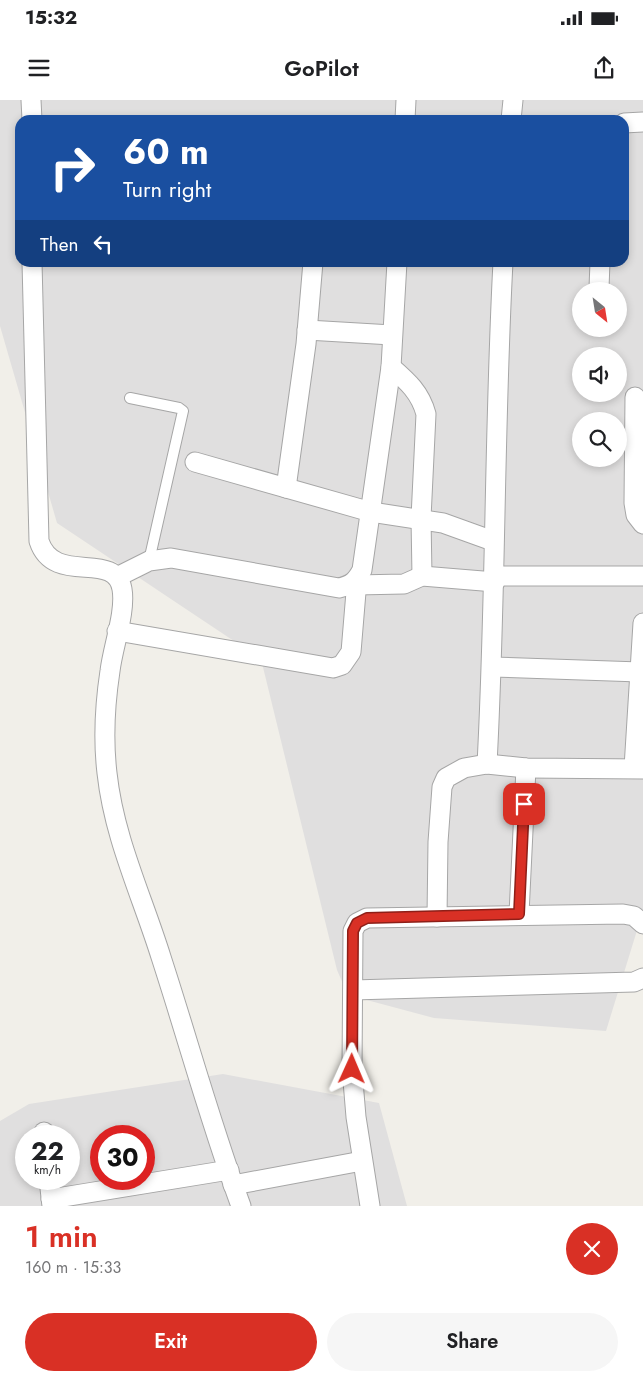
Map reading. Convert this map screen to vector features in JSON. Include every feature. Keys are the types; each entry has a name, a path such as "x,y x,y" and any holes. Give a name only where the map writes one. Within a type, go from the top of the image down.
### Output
{"street":[{"path":"32,100 32,115"},
{"path":"405,115 406,100"},
{"path":"511,115 512,100"},
{"path":"629,122 643,122"},
{"path":"32,267 39,541 42,551 50,560 62,565 108,570 117,577 122,588 122,600 110,670 106,724 107,773 118,832 161,955 241,1206"},
{"path":"286,488 307,330 313,267"},
{"path":"117,630 334,668 342,665 351,652 356,583 362,570 391,367 397,267"},
{"path":"487,764 495,579 493,541 497,371 503,267"},
{"path":"599,282 600,267"},
{"path":"307,330 392,335"},
{"path":"391,367 414,388 422,400 426,414 421,518 422,576"},
{"path":"635,397 634,502 636,515 643,524"},
{"path":"195,462 371,512 421,518 462,528 493,541"},
{"path":"117,577 148,561 171,558 339,588 356,583 404,584 422,576 495,579 643,576"},
{"path":"436,917 438,842 442,787 446,778 464,768 487,764 526,768 638,768 643,623"},
{"path":"492,667 640,672"},
{"path":"519,914 526,768"},
{"path":"370,1206 362,1160 352,1069 353,931 357,923 367,918 519,914 623,914 634,916 643,924"},
{"path":"353,990 634,982 643,978"},
{"path":"50,1190 51,1203 362,1160"}],"lane":[{"path":"130,398 179,408 183,411 148,561"}],"shaded area":[{"path":"0,100 643,100 643,911 606,1031 434,1018 348,995 337,970 261,659 57,523 0,326"},
{"path":"223,1074 379,1103 407,1206 0,1206 0,1121 29,1104"}],"route":[{"path":"352,1069 353,931 357,923 367,918 519,914 524,804"}]}
